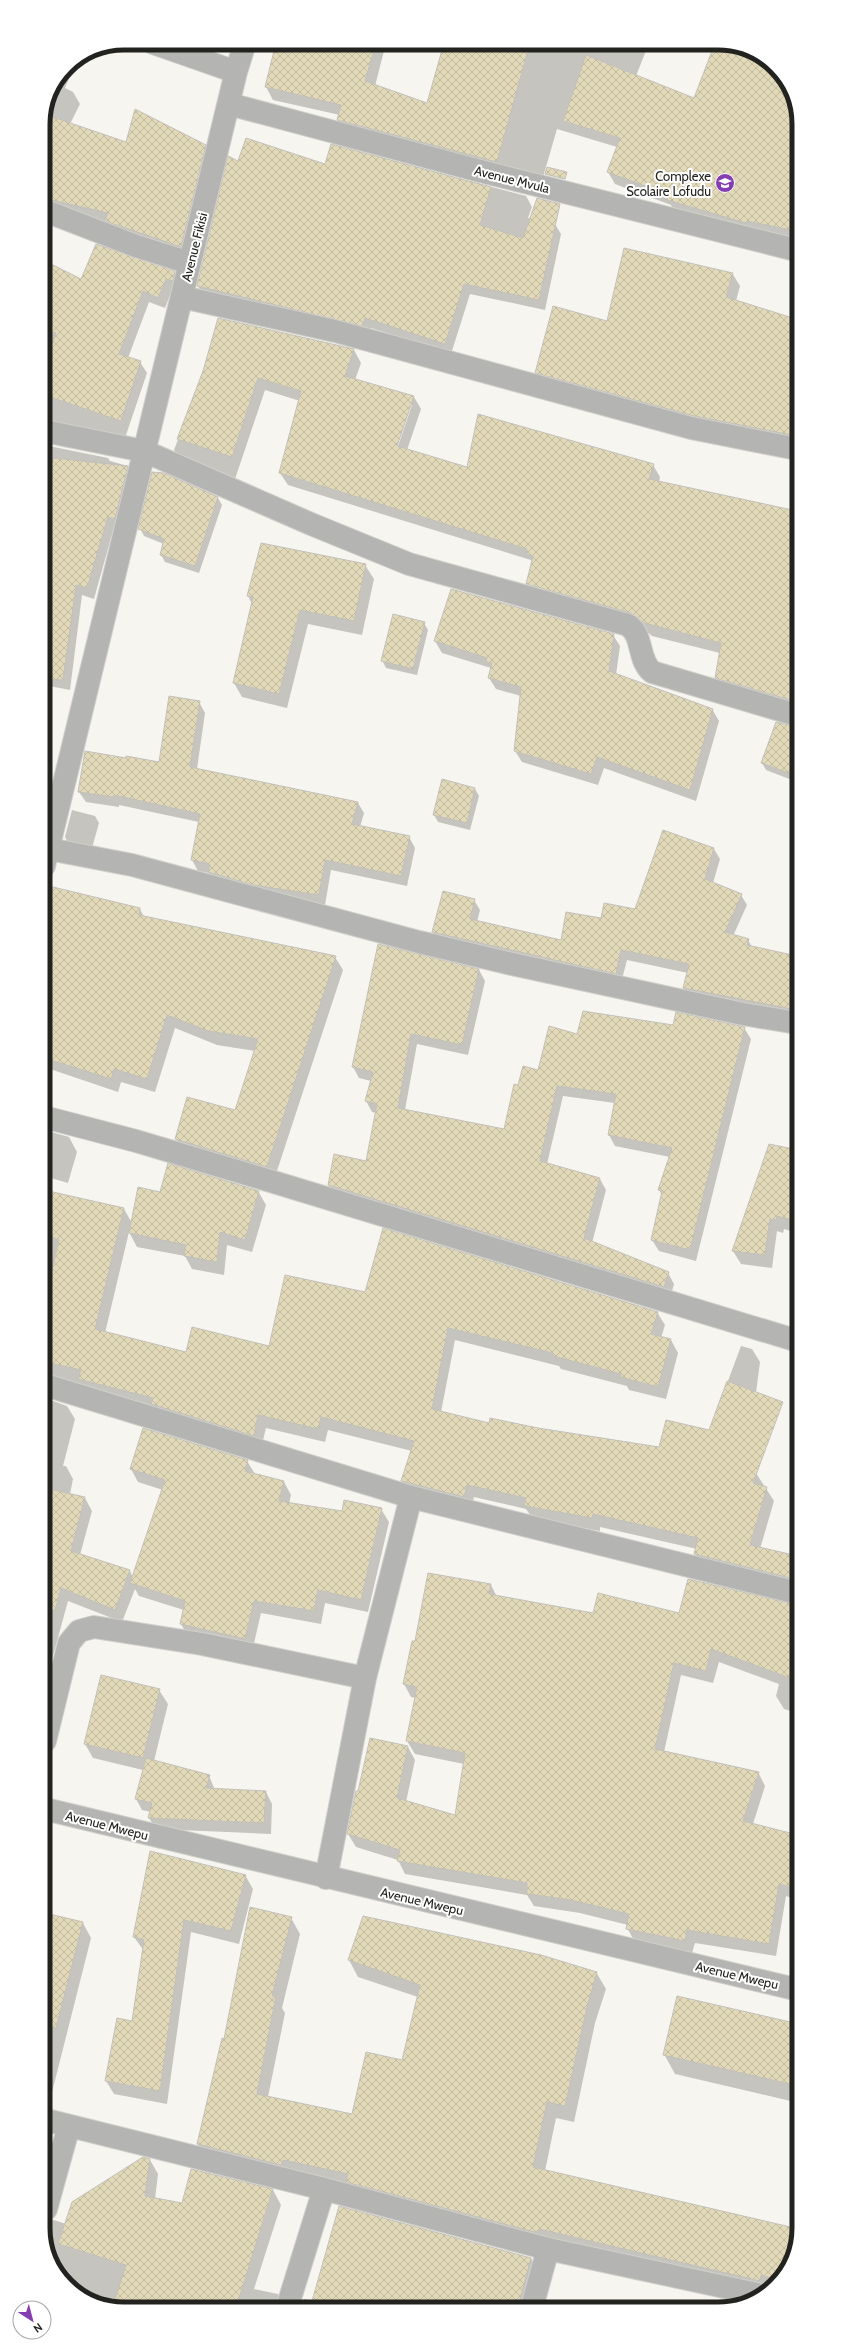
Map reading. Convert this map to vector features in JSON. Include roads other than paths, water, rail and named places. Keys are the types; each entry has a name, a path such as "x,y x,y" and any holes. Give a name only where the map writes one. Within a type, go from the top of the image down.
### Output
{"street":[{"path":"173,50 236,72"},
{"name":"Avenue Fikisi","path":"50,840 236,72 243,50"},
{"name":"Avenue Mvula","path":"229,104 473,169 792,249"},
{"path":"50,213 136,246 190,263"},
{"path":"182,297 335,331 691,428 792,448"},
{"path":"50,433 144,451 311,524 409,564 628,625 637,635 644,661 652,672 792,714"},
{"path":"50,861 132,865 419,942 504,963 743,1014 792,1022"},
{"path":"50,1119 136,1141 792,1339"},
{"path":"50,1387 411,1497 792,1592"},
{"path":"326,1878 365,1678 411,1497"},
{"path":"50,1721 69,1643 79,1631 94,1627 202,1644 365,1678"},
{"name":"Avenue Mwepu","path":"50,1811 792,1988"},
{"path":"50,2121 324,2189 548,2249 753,2293"},
{"path":"50,2195 69,2126"},
{"path":"288,2302 324,2189"},
{"path":"533,2302 548,2249"}],"place":[{"name":"Complexe Scolaire Lofudu","path":"725,183"}]}
